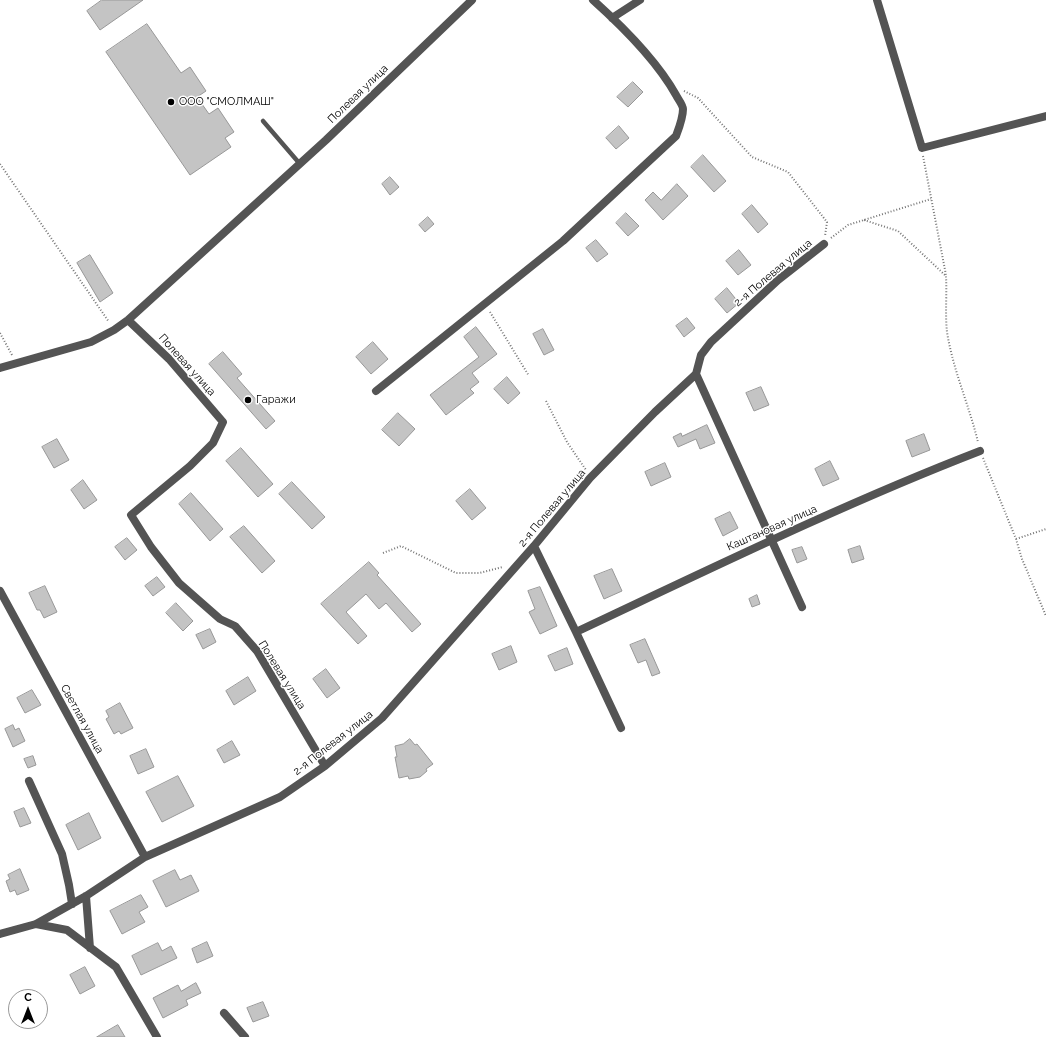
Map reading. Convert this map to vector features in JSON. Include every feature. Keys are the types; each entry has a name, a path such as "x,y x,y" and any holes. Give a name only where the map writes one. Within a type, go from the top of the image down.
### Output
{"street":[{"name":"Полевая улица","path":"325,766 257,651 235,626 220,619 179,583 150,547 131,515 190,466 213,443 223,422 169,358 128,320 300,164 472,0"},
{"path":"376,391 563,241 676,136 682,120 683,108 670,85 663,74 612,18 592,0"},
{"path":"612,18 640,0"},
{"path":"877,0 922,148 1046,116"},
{"name":"2-я Полевая улица","path":"36,924 86,896 145,857 280,797 325,766 382,718 534,546 590,478 655,412 696,374 701,354 711,342 778,280 824,244"},
{"path":"0,368 92,342 114,330 128,320"},
{"path":"696,374 802,607"},
{"name":"Каштановая улица","path":"576,632 771,540 941,466 980,451"},
{"path":"534,546 621,728"},
{"name":"Светлая улица","path":"0,591 145,857"},
{"path":"29,781 62,854 72,904"},
{"path":"86,896 90,948"},
{"path":"0,934 36,924 67,930 116,967 157,1037"},
{"path":"224,1013 246,1037"}],"lane":[{"path":"263,121 300,164"}],"path":[{"name":"2-я Полевая улица","path":"670,85 698,98 752,157 788,172 828,222 824,244"},
{"path":"922,148 946,276 947,331 958,380 972,415 980,451 1046,616"},
{"path":"0,164 114,330"},
{"path":"824,244 848,225 931,199"},
{"path":"864,220 898,231 946,276"},
{"path":"485,304 529,376"},
{"path":"0,333 16,363"},
{"path":"546,401 568,442 590,478"},
{"path":"1016,539 1046,529"},
{"path":"383,553 401,546 456,572 479,572 503,566"}],"building":[{"path":"102,0 143,0 100,30 87,11"},
{"name":"ООО \"СМОЛМАШ\"","path":"147,24 181,73 190,67 206,91 197,97 209,114 218,108 234,132 225,138 231,147 190,175 106,52"},
{"path":"633,82 643,92 628,107 617,97"},
{"path":"619,126 629,138 616,149 606,138"},
{"path":"703,155 726,181 714,192 691,167"},
{"path":"390,177 399,187 390,195 382,184"},
{"path":"677,184 688,196 663,220 645,200 653,192 661,200"},
{"path":"752,205 768,224 758,233 742,214"},
{"path":"626,213 639,226 628,236 616,223"},
{"path":"428,217 434,224 425,232 419,225"},
{"path":"596,240 608,254 597,262 586,248"},
{"path":"739,250 751,265 738,275 726,261"},
{"path":"90,255 113,293 100,302 77,263"},
{"path":"727,288 739,303 727,313 715,299"},
{"path":"687,318 695,328 684,337 676,326"},
{"path":"476,327 497,354 472,373 479,382 470,389 474,393 446,415 430,395 479,357 464,337"},
{"path":"543,329 554,350 544,355 533,334"},
{"path":"373,342 388,359 371,374 356,357"},
{"name":"Гаражи","path":"223,352 242,374 237,378 275,421 266,429 209,364"},
{"path":"507,377 520,393 508,404 494,389"},
{"path":"761,387 769,405 754,411 746,393"},
{"path":"398,413 415,429 399,446 382,430"},
{"path":"707,425 715,443 700,449 696,439 678,447 673,437 681,433 682,436"},
{"path":"924,434 930,450 912,457 906,441"},
{"path":"57,439 69,460 54,468 42,447"},
{"path":"241,448 273,484 258,497 226,461"},
{"path":"830,461 839,479 823,486 815,469"},
{"path":"665,463 671,477 651,486 645,472"},
{"path":"83,480 97,500 84,509 71,490"},
{"path":"292,482 325,517 312,529 279,494"},
{"path":"470,489 486,508 472,520 456,501"},
{"path":"191,493 223,529 210,541 179,504"},
{"path":"730,512 738,528 723,536 715,519"},
{"path":"244,526 275,561 262,573 230,537"},
{"path":"127,538 137,550 125,560 115,547"},
{"path":"860,546 864,559 852,563 848,550"},
{"path":"802,547 807,559 797,563 792,550"},
{"path":"369,562 379,573 377,575 421,624 412,632 386,603 379,609 366,594 346,612 367,636 358,644 321,604"},
{"path":"612,569 622,591 604,599 594,576"},
{"path":"157,577 165,587 153,596 145,586"},
{"path":"45,586 57,612 44,618 40,610 37,610 29,593"},
{"path":"540,587 557,626 540,634 529,612 535,609 528,591"},
{"path":"757,595 760,604 752,607 749,599"},
{"path":"176,603 193,621 183,631 166,613"},
{"path":"210,629 216,642 203,649 196,635"},
{"path":"645,639 660,673 652,676 646,660 638,663 630,645"},
{"path":"511,646 517,662 499,670 492,654"},
{"path":"567,648 573,664 555,671 548,656"},
{"path":"326,669 340,688 327,698 313,679"},
{"path":"248,677 256,691 234,705 226,691"},
{"path":"32,690 41,705 25,713 17,698"},
{"path":"120,703 133,728 121,734 119,731 114,734 106,719 109,717 106,711"},
{"path":"13,725 15,730 19,728 25,741 13,747 5,729"},
{"path":"410,739 415,745 417,744 433,764 426,769 427,771 420,777 409,779 408,776 399,778 395,757 397,757 395,746 403,744"},
{"path":"232,741 240,755 224,763 217,750"},
{"path":"146,749 154,767 138,774 130,756"},
{"path":"33,756 36,765 28,768 24,759"},
{"path":"178,776 194,806 162,822 146,792"},
{"path":"24,808 31,823 20,827 14,812"},
{"path":"89,813 101,838 78,850 66,825"},
{"path":"20,869 29,890 17,895 15,890 10,892 6,881 10,879 8,875"},
{"path":"175,870 180,880 191,875 199,891 166,907 153,881"},
{"path":"141,895 148,907 139,912 145,922 122,934 110,911"},
{"path":"207,942 213,956 197,963 192,949"},
{"path":"158,943 162,951 171,946 177,958 141,975 132,956"},
{"path":"85,967 95,986 80,994 70,975"},
{"path":"196,983 201,993 186,1000 188,1005 163,1018 153,998 178,985 181,991"},
{"path":"263,1002 269,1016 253,1022 247,1008"},
{"path":"118,1025 125,1037 97,1037"}],"place":[{"name":"ООО \"СМОЛМАШ\"","path":"171,102"},
{"name":"Гаражи","path":"248,400"}]}
